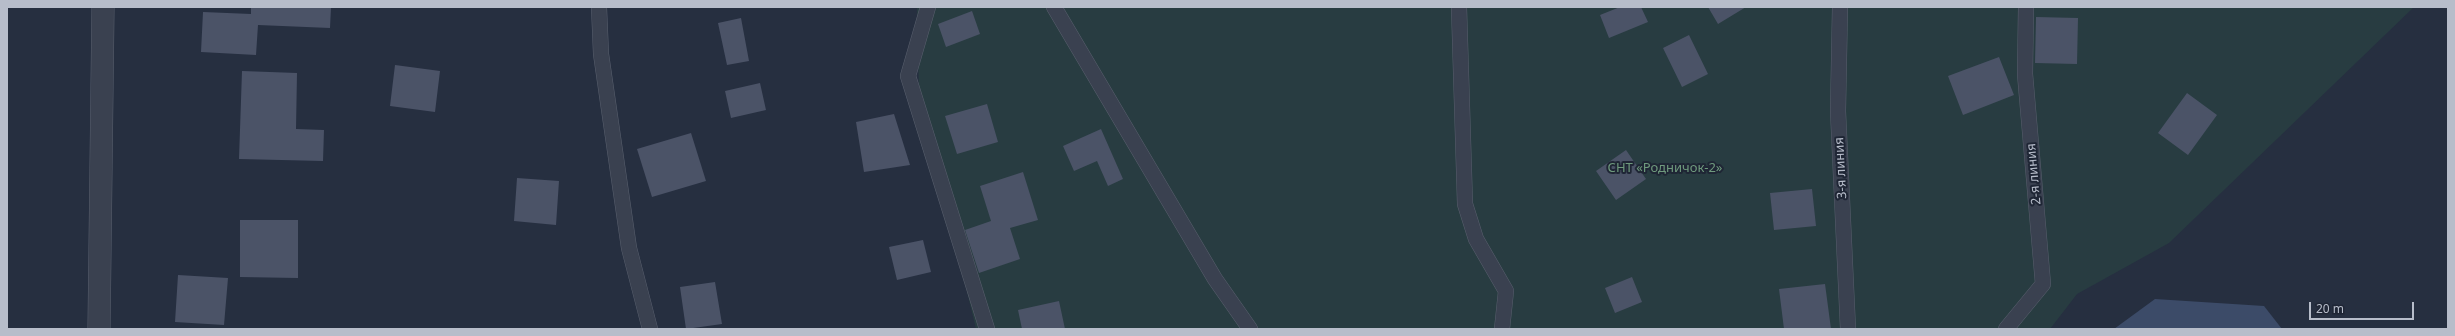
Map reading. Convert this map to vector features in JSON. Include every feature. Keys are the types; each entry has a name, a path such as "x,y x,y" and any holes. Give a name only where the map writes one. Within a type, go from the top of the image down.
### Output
{"street":[{"path":"99,329 103,7"}],"lane":[{"path":"599,7 601,54 629,248 650,329"},
{"path":"928,7 908,76 986,329"},
{"path":"1054,7 1215,279 1250,329"},
{"path":"1459,7 1465,204 1476,239 1506,291 1502,329"},
{"name":"3-я линия","path":"1840,7 1838,111 1848,329"},
{"name":"2-я линия","path":"2006,329 2042,284 2025,74 2026,7"}],"green space":[{"name":"СНТ «Родничок-2»","path":"917,7 2414,7 2169,243 2077,294 2050,329 976,329 919,93"}],"water":[{"path":"2155,299 2264,306 2282,329 2114,329"}],"building":[{"path":"251,7 331,7 330,28 258,25 256,55 201,52 203,12 251,14"},
{"path":"1620,7 1641,7 1648,22 1609,38 1600,15"},
{"path":"1708,7 1746,7 1718,24"},
{"path":"972,11 980,34 946,47 938,24"},
{"path":"2036,17 2078,18 2077,64 2035,63"},
{"path":"741,18 749,61 727,65 718,23"},
{"path":"1689,35 1708,74 1682,87 1663,48"},
{"path":"1999,57 2014,95 1963,115 1948,76"},
{"path":"395,65 440,71 435,112 390,106"},
{"path":"242,71 297,73 296,129 324,130 323,161 239,159"},
{"path":"760,83 766,110 731,118 725,91"},
{"path":"2187,93 2217,115 2188,155 2158,133"},
{"path":"987,104 998,142 957,154 945,116"},
{"path":"894,114 910,165 864,172 856,122"},
{"path":"1101,129 1123,179 1108,186 1097,161 1074,171 1063,146"},
{"path":"691,133 706,181 652,197 637,149"},
{"path":"1626,150 1646,179 1616,200 1596,171"},
{"path":"1023,172 1038,220 1010,228 1020,259 979,273 965,230 991,221 980,186"},
{"path":"517,178 559,181 556,225 514,221"},
{"path":"1812,189 1816,226 1774,230 1770,193"},
{"path":"240,220 298,220 298,278 240,277"},
{"path":"923,240 931,272 897,280 889,247"},
{"path":"178,275 228,278 224,325 175,322"},
{"path":"1632,277 1642,302 1615,313 1605,288"},
{"path":"715,282 722,324 686,329 680,287"},
{"path":"1825,284 1831,329 1784,329 1779,289"},
{"path":"1059,301 1065,329 1022,329 1018,310"}]}
